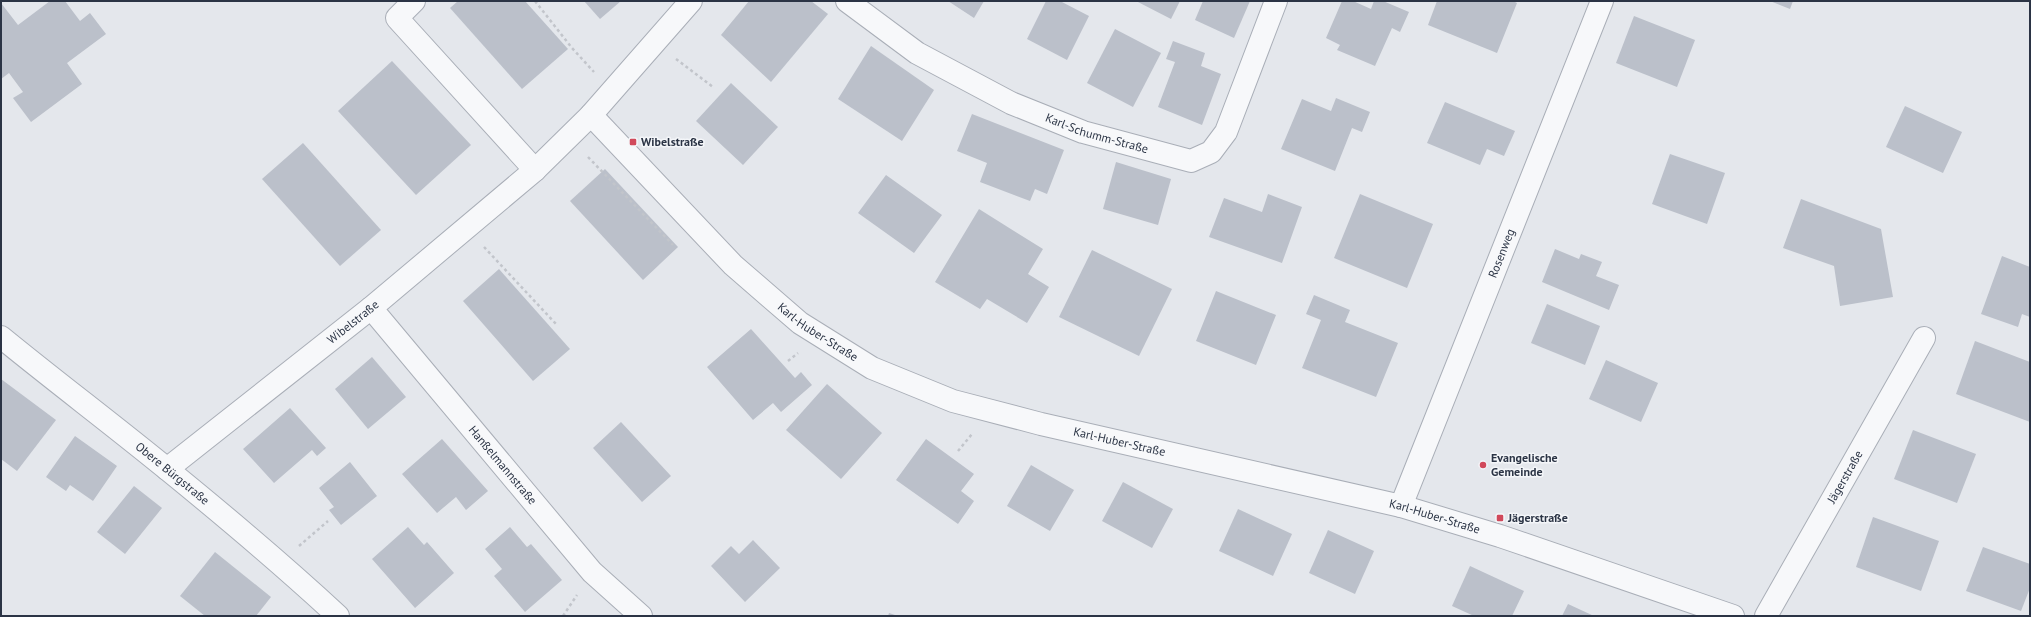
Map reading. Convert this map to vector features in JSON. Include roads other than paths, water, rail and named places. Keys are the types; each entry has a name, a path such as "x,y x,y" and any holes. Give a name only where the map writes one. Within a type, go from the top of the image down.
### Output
{"street":[{"path":"414,1 398,18 534,170"},
{"name":"Wibelstraße","path":"167,469 371,308 534,170 591,115 691,1"},
{"name":"Karl-Schumm-Straße","path":"847,1 917,53 1011,103 1082,132 1191,161 1211,152 1226,132 1276,1"},
{"name":"Rosenweg","path":"1401,506 1602,1"},
{"name":"Karl-Huber-Straße","path":"591,115 732,265 800,322 872,368 953,402 1041,424 1401,506 1500,536 1733,616"},
{"name":"Hanßelmannstraße","path":"371,308 592,572 641,616"},
{"name":"Obere Bürgstraße","path":"1,337 70,394 167,469 280,564 338,616"},
{"name":"Jägerstraße","path":"1766,616 1924,338"}],"place":[{"name":"Wibelstraße","path":"633,142"},
{"name":"Evangelische Gemeinde","path":"1483,465"},
{"name":"Jägerstraße","path":"1500,518"}]}
